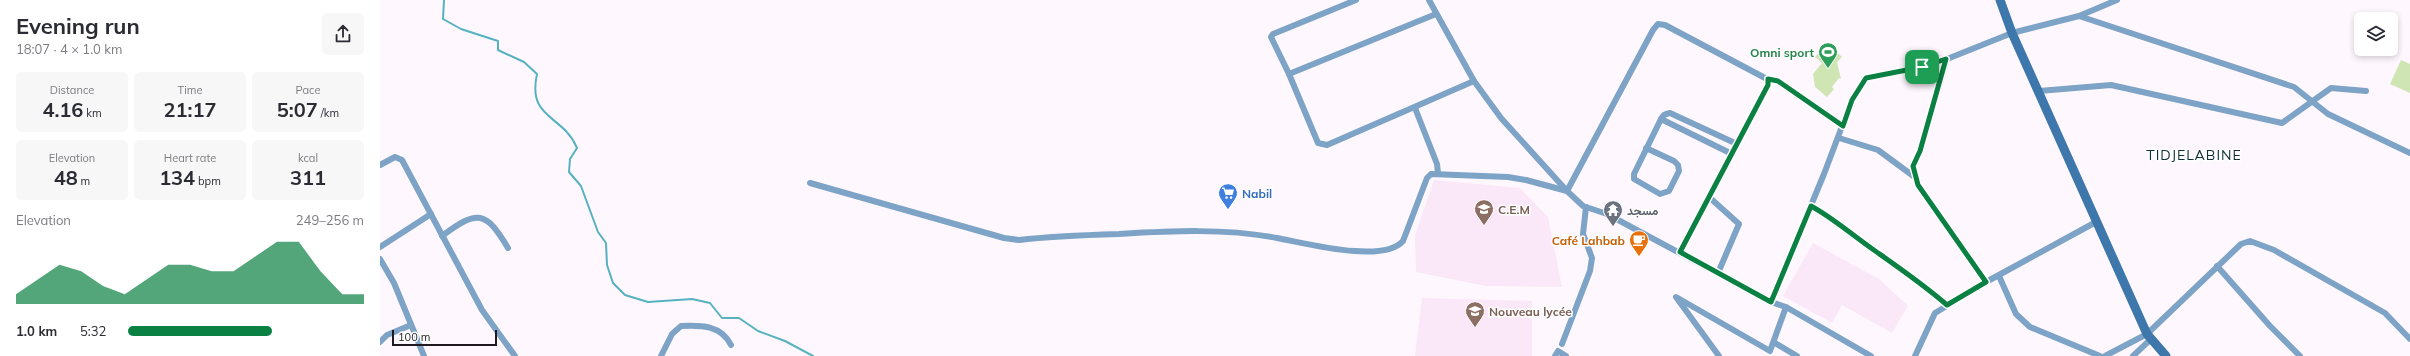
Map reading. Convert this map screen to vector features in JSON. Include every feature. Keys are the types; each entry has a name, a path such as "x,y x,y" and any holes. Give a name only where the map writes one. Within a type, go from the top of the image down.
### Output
{"main road":[{"path":"2000,0 2012,33 2096,222 2149,336 2166,356"}],"street":[{"path":"1356,0 1273,34 1271,37 1272,42 1289,74 1318,143 1322,146 1415,108 1474,81"},
{"path":"1429,0 1474,81 1501,118 1567,191 1586,207 1607,214 1771,302 1786,307 1871,356"},
{"path":"1771,302 1839,138 1852,100 1866,78 1922,67 2012,33 2079,16 2116,0"},
{"path":"1289,74 1436,14"},
{"path":"2079,16 2294,87 2314,100 2328,114 2410,153"},
{"path":"1567,191 1653,30 1658,24 1665,25 1768,79 1778,81 1843,126"},
{"path":"1946,59 1920,151 1913,166 1918,185 1945,226 1986,282"},
{"path":"1680,252 1768,85 1768,79"},
{"path":"2038,91 2111,85 2282,123 2331,88 2366,91"},
{"path":"1415,108 1437,164 1438,173"},
{"path":"1646,148 1674,161 1678,165 1679,170 1669,191 1665,194 1660,194 1634,179 1634,174 1646,148 1665,114 1670,113 1737,144"},
{"path":"1661,119 1732,154"},
{"path":"1839,138 1878,150 1916,178"},
{"path":"380,166 395,157 402,160 482,310 515,356"},
{"path":"810,183 1004,238 1020,240 1170,231 1270,237 1344,249 1379,252 1398,247 1403,241 1427,178 1431,174 1438,173 1508,177 1567,191"},
{"path":"1709,197 1739,224 1718,273"},
{"path":"1811,206 1832,218 1870,247 1922,283 1947,305"},
{"path":"1562,344 1590,272 1592,258 1583,234 1586,207"},
{"path":"380,247 431,214"},
{"path":"442,236 466,220 482,217 495,227 508,248"},
{"path":"1915,356 1935,313 1986,282 2096,222"},
{"path":"2133,356 2149,336 2211,275 2217,266 2241,244 2250,241 2260,243 2385,313 2410,339"},
{"path":"380,259 394,284 424,356"},
{"path":"2217,266 2270,326 2300,356"},
{"path":"1999,276 2016,314 2030,327 2100,356"},
{"path":"1719,356 1676,297 1770,351 1775,342 1786,307"},
{"path":"380,342 387,335 411,325"},
{"path":"661,356 672,334 681,326 713,328 727,337 731,345"},
{"path":"2105,356 2149,336"},
{"path":"1775,342 1797,356"},
{"path":"1554,356 1558,351 1566,356"}],"shaded area":[{"name":"C.E.M","path":"1434,180 1520,188 1548,217 1562,287 1486,286 1416,272 1415,235"},
{"path":"1813,243 1879,279 1908,306 1892,333 1842,305 1832,323 1783,296"},
{"name":"Nouveau lycée","path":"1422,298 1532,301 1532,356 1415,356"}],"green space":[{"name":"Omni sport","path":"1827,43 1842,57 1837,62 1841,79 1839,78 1832,87 1834,89 1827,97 1815,87 1813,74 1822,63 1815,57"},
{"path":"2401,60 2410,64 2410,93 2390,84"}],"waterway":[{"path":"444,0 443,19 461,29 498,41 498,50 524,62 537,74 535,89 537,100 548,116 571,137 577,148 570,159 569,172 581,186 598,232 606,243 607,265 613,283 625,295 648,302 692,299 710,303 722,318 739,318 758,331 785,341 813,356"}],"place":[{"name":"Omni sport","path":"1828,69"},
{"name":"Nabil","path":"1228,210"},
{"name":"C.E.M","path":"1484,226"},
{"name":"مسجد","path":"1613,227"},
{"name":"Café Lahbab","path":"1639,257"},
{"name":"Nouveau lycée","path":"1475,328"}],"district":[{"name":"TIDJELABINE","path":"2194,155"}],"route":[{"path":"1946,59 1920,151 1913,166 1918,185 1945,226 1986,282 1947,305 1922,283 1870,247 1832,218 1811,206 1771,302 1680,252 1768,85 1768,79 1778,81 1843,126 1852,100 1860,85 1866,78 1877,74 1922,67 1946,59"}]}
